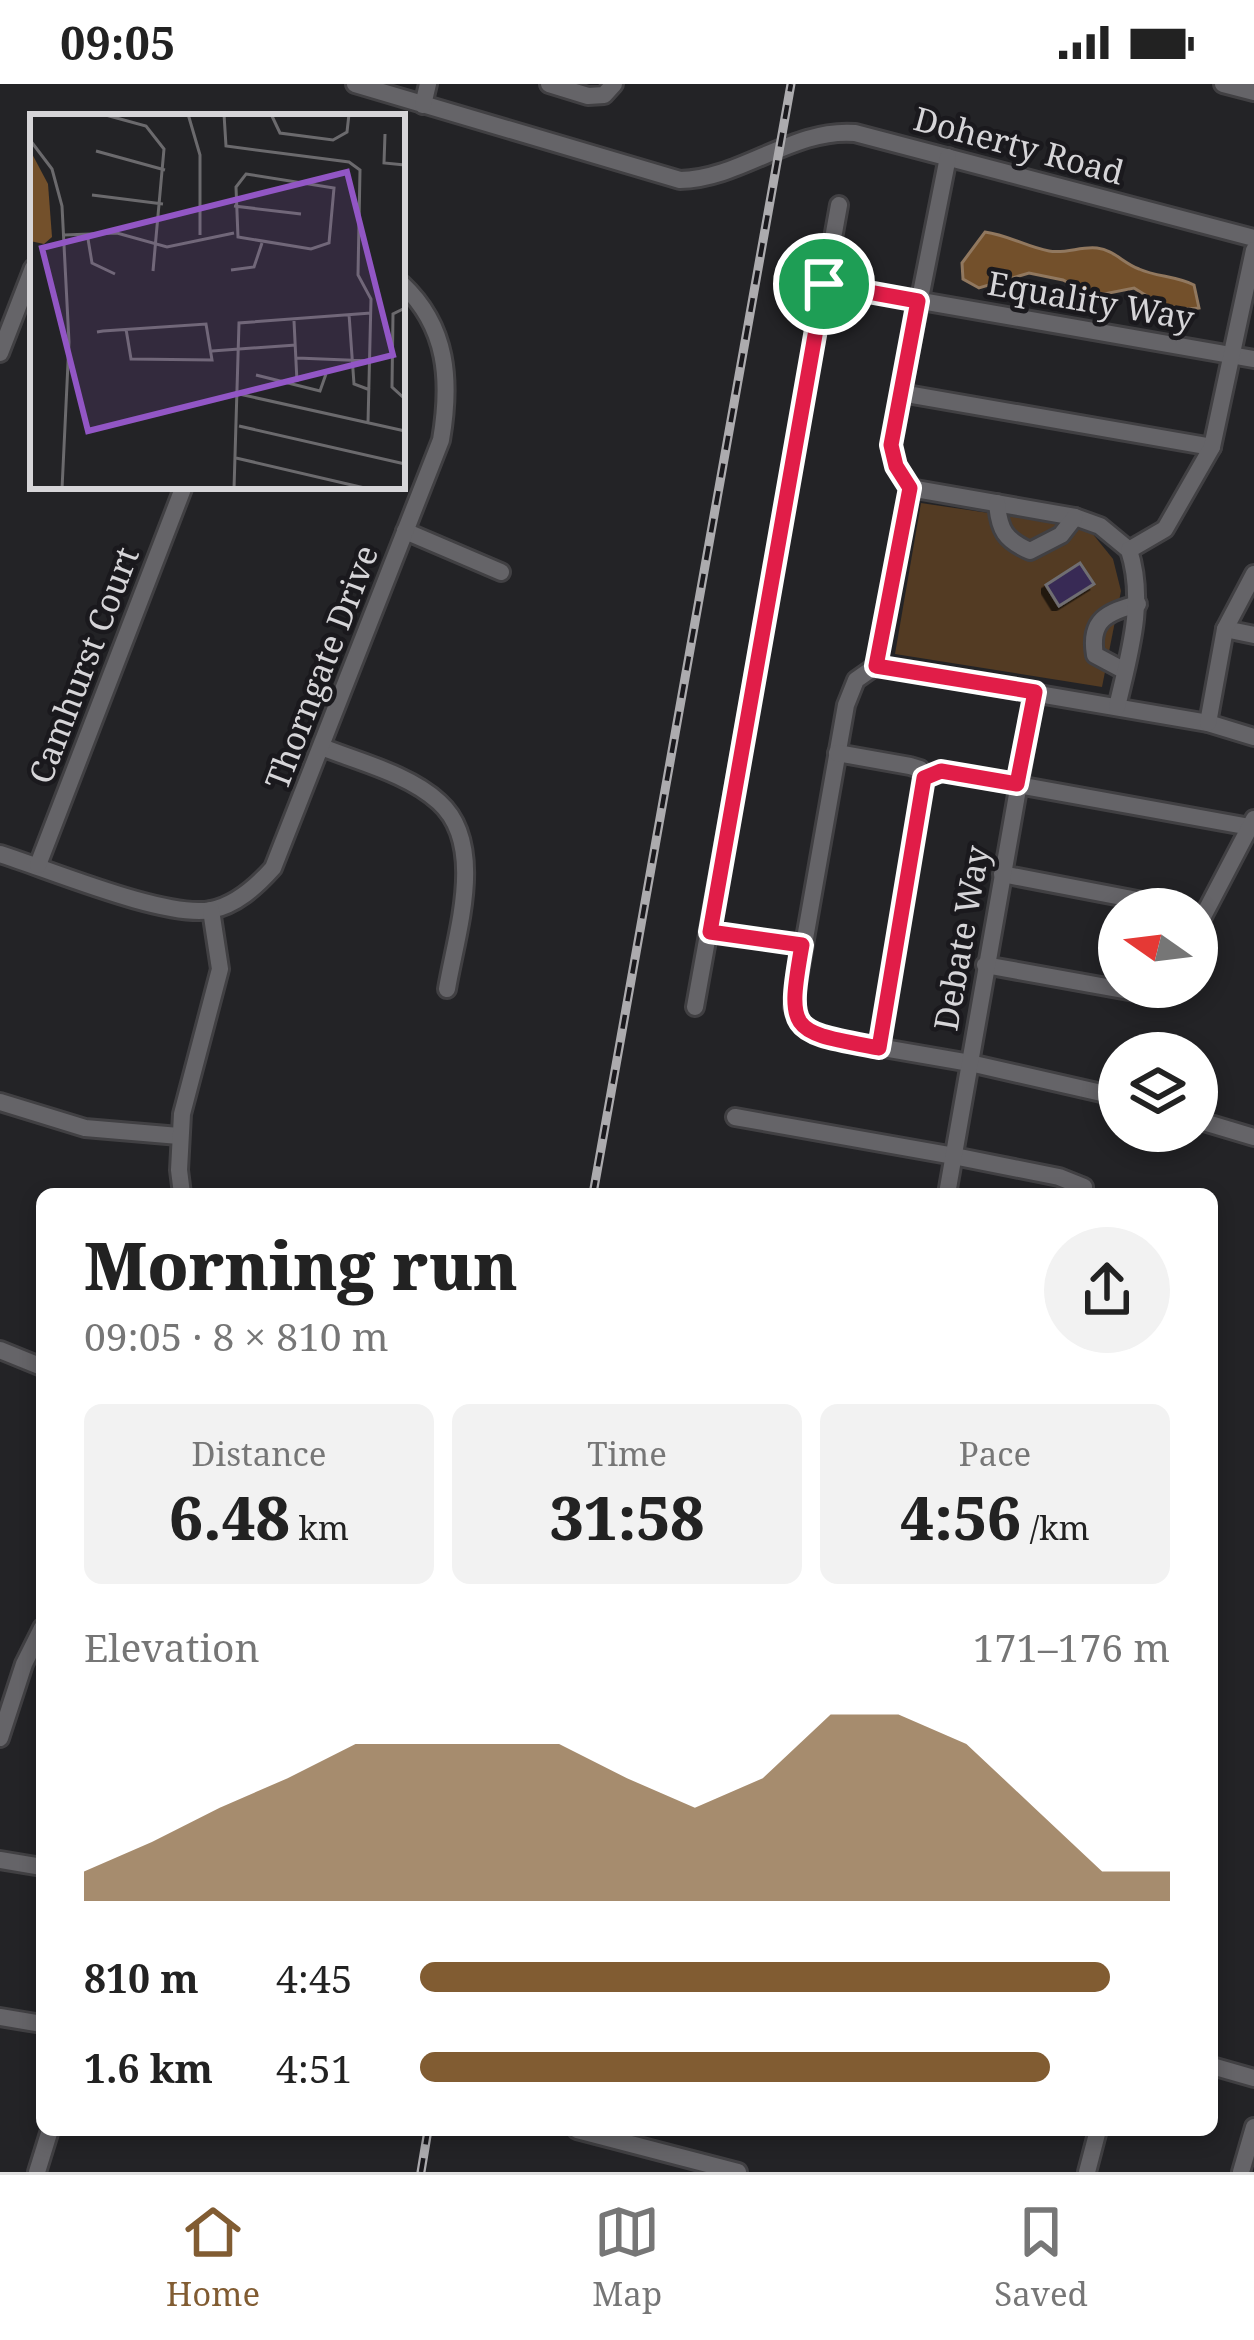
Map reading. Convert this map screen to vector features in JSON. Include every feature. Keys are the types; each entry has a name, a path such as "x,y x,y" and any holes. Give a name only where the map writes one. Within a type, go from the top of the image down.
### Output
{"street":[{"name":"Doherty Road","path":"355,84 680,180 718,173 794,143 840,132 1254,238"},
{"path":"423,105 428,84"},
{"path":"549,84 588,96 604,95 614,84"},
{"path":"1223,84 1254,92"},
{"path":"948,157 892,456 910,488 876,666 851,687 793,996 795,1016 802,1026 826,1038 970,1063 1098,1092"},
{"path":"695,1007 839,205"},
{"path":"1129,550 1165,529 1213,447 1254,250"},
{"path":"0,353 30,276"},
{"name":"Equality Way","path":"824,284 1254,359"},
{"name":"Thorngate Drive","path":"211,910 244,896 273,868 442,440 448,398 445,360 432,318 405,287"},
{"path":"901,393 1213,447"},
{"path":"910,488 1075,517 1100,526 1129,550 1137,574 1138,604 1118,707"},
{"name":"Camhurst Court","path":"38,866 183,489"},
{"path":"998,503 999,527 1010,542 1030,551 1061,535 1075,517"},
{"path":"406,531 501,572"},
{"path":"1208,723 1225,628 1254,574"},
{"path":"1125,671 1095,655 1092,637 1098,620 1113,610 1138,604"},
{"path":"1225,628 1254,635"},
{"path":"876,666 1208,723 1254,737"},
{"name":"Debate Way","path":"947,1188 1035,692"},
{"path":"322,747 407,781 441,803 462,838 465,878 447,988"},
{"path":"837,753 910,766 920,769 924,778 879,1048"},
{"path":"924,778 941,771 1252,823 1216,888"},
{"path":"0,854 179,910 211,910 220,969 179,1136 182,1188"},
{"path":"1002,874 1098,892"},
{"path":"710,932 802,945"},
{"path":"985,965 1098,982"},
{"path":"0,1102 85,1128 179,1136"},
{"path":"735,1117 953,1156 1084,1186"},
{"path":"1218,1126 1254,1137"},
{"path":"0,1350 36,1365"},
{"path":"0,1738 36,1640"},
{"path":"0,1860 36,1866"},
{"path":"0,2017 36,2023"},
{"path":"1218,2068 1254,2078"},
{"path":"1241,2172 1254,2126"},
{"path":"38,2172 48,2136"},
{"path":"623,2136 738,2172"},
{"path":"1087,2172 1096,2136"}],"shaded area":[{"path":"985,232 1049,251 1103,249 1139,269 1194,285 1199,308 1165,304 1134,288 1094,296 1063,280 1029,273 979,288 963,279 962,263"},
{"path":"921,503 1056,523 1092,533 1113,559 1121,591 1102,687 895,654"}],"building":[{"path":"1080,563 1094,584 1059,606 1046,585"}],"railway":[{"path":"594,1188 791,84"},
{"path":"421,2172 427,2136"}],"route":[{"path":"824,284 918,301 891,445 896,466 910,488 876,666 1035,692 1017,784 941,771 924,778 879,1048 826,1038 802,1026 795,1016 793,996 802,945 710,932 824,284"}]}
